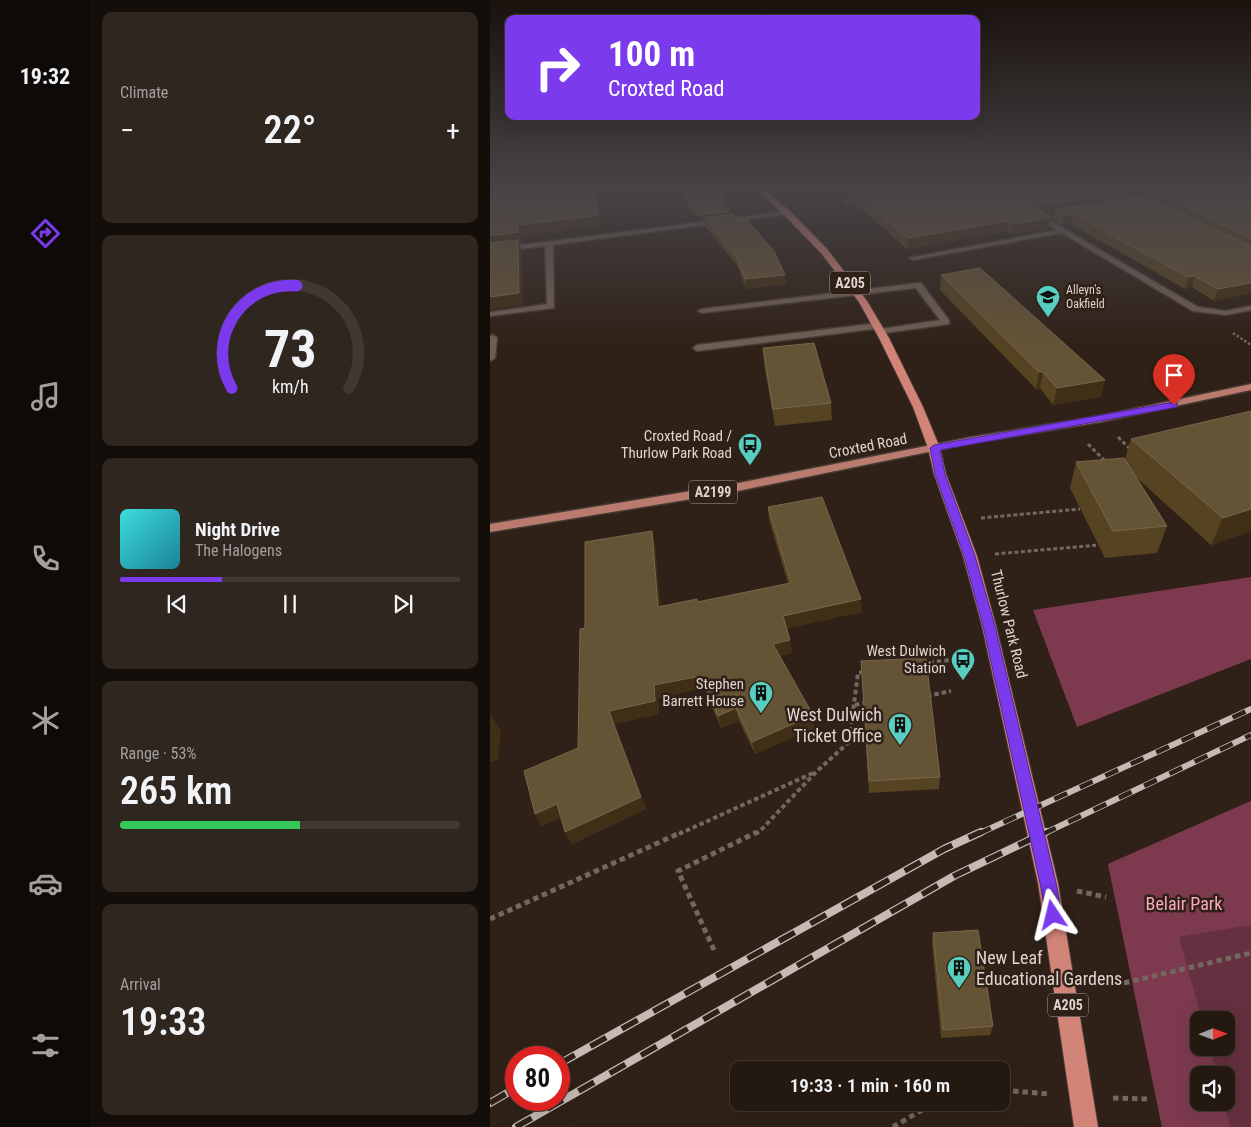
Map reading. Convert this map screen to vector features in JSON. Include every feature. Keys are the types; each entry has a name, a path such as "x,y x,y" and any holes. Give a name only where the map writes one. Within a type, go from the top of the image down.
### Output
{"highway":[{"name":"Thurlow Park Road","path":"814,241 857,293 880,329 918,407 934,448 940,474 970,556 1048,883 1086,1127"}],"main road":[{"name":"Croxted Road","path":"490,528 728,489 934,448 1068,423 1100,419 1251,387"}],"street":[{"path":"490,251 574,241"},
{"path":"913,258 1009,241"},
{"path":"1078,241 1196,309 1226,313 1251,308"},
{"path":"492,314 551,306 549,244"},
{"path":"697,348 946,322 918,285 702,311"},
{"path":"490,358 493,338"}],"path":[{"path":"1100,419 1136,454"},
{"path":"1068,423 1108,464"},
{"path":"956,520 1080,509"},
{"path":"970,556 1099,545"},
{"path":"916,665 994,653"},
{"path":"714,950 678,871 760,831 816,772 849,742 858,673 868,672"},
{"path":"928,696 951,691"},
{"path":"855,705 863,702"},
{"path":"490,919 816,772"},
{"path":"1124,983 1251,954"},
{"path":"893,1127 921,1111"}],"green space":[{"path":"1251,577 1251,659 1077,727 1033,610"},
{"name":"Belair Park","path":"1251,801 1251,1127 1162,1127 1108,864"},
{"name":"Belair Park","path":"1251,801 1251,925 1179,937 1200,1011 1190,1011 1190,1056 1212,1056 1215,1066 1190,1066 1190,1111 1226,1111 1230,1127 1162,1127 1108,864"}],"building":[{"path":"518,241 519,293 490,297 490,243"},
{"path":"723,241 765,241 774,251 785,275 745,279 737,258"},
{"path":"1122,241 1240,241 1251,246 1251,283 1218,289 1195,276 1188,277"},
{"path":"980,268 1105,380 1057,388 1043,372 1039,372 941,275"},
{"path":"814,343 831,403 773,409 763,348"},
{"path":"1251,411 1251,509 1223,518 1131,439"},
{"path":"1124,458 1167,526 1113,531 1076,462"},
{"path":"822,497 861,599 783,616 790,640 773,644 813,715 752,742 736,708 718,716 701,676 654,685 655,701 609,711 641,797 565,832 557,804 535,814 524,771 578,748 580,629 585,628 585,542 652,531 658,607 697,599 697,602 791,583 768,507"},
{"name":"West Dulwich Ticket Office","path":"926,658 940,777 869,781 861,661"},
{"name":"New Leaf Educational Gardens","path":"978,930 993,1026 943,1030 933,933"}],"railway":[{"path":"978,834 1251,709"},
{"path":"1043,834 1251,735"},
{"path":"570,1058 944,849 981,832"},
{"path":"516,1127 954,876 1046,832"},
{"path":"490,1103 505,1094"}],"place":[{"name":"Alleyn's Oakfield","path":"1048,318"},
{"name":"Croxted Road / Thurlow Park Road","path":"750,466"},
{"name":"West Dulwich Station","path":"963,681"},
{"name":"Stephen Barrett House","path":"761,714"},
{"name":"West Dulwich Ticket Office","path":"900,746"},
{"name":"New Leaf Educational Gardens","path":"959,989"}],"route":[{"path":"1053,915 1048,883 989,626 970,556 940,474 934,448 1174,405"}]}
